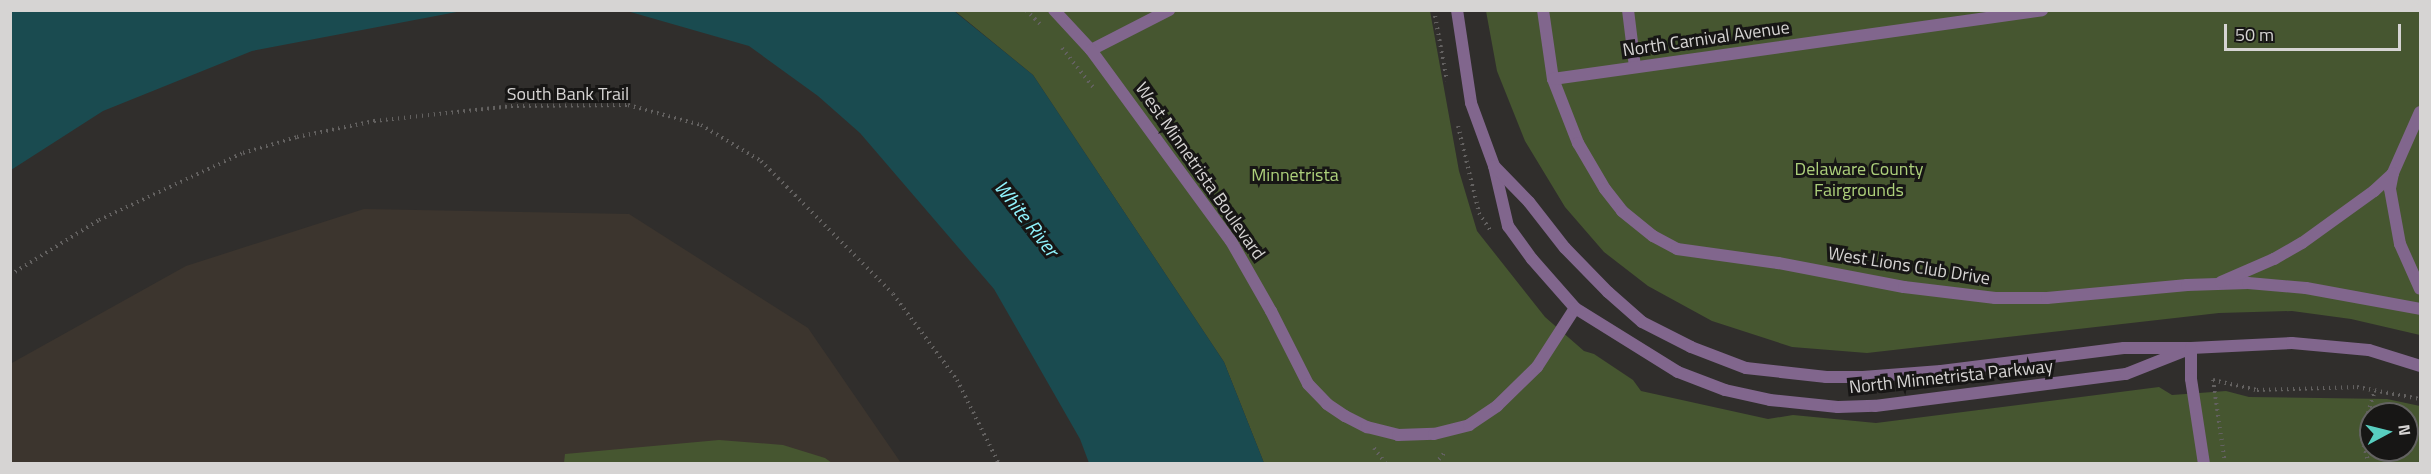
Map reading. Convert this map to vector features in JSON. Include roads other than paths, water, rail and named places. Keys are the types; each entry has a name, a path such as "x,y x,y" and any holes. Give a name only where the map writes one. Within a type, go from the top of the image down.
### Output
{"street":[{"name":"West Minnetrista Boulevard","path":"1054,10 1091,50 1231,241 1271,311 1308,384 1327,404 1345,416 1366,427 1398,435 1434,434 1469,425 1497,406 1531,374 1575,308"},
{"path":"1091,50 1169,10"},
{"name":"North Minnetrista Parkway","path":"1457,10 1471,103 1494,166 1508,226 1532,259 1575,308 1678,372 1725,390 1770,400 1838,407 1875,406 2126,374 2191,348"},
{"name":"West Lions Club Drive","path":"1543,10 1553,79 1578,142 1605,189 1641,228 1677,249 1778,263 1904,287 1995,298 2047,298 2214,284 2280,285 2421,309"},
{"path":"1628,10 1635,67"},
{"name":"North Carnival Avenue","path":"1553,79 2042,10"},
{"path":"2421,112 2393,173 2391,199 2400,244 2421,289"},
{"name":"North Minnetrista Parkway","path":"1494,166 1529,202 1565,248 1642,322 1690,347 1746,368 1826,377 1863,377 1941,371 2124,348 2191,348 2292,343 2334,345 2368,351 2421,366"},
{"path":"2214,284 2274,260 2302,243 2374,191 2393,173"},
{"path":"2191,348 2191,379 2204,464"}],"water":[{"path":"11,10 462,11 252,51 103,111 11,170"},
{"name":"White River","path":"627,11 954,11 1033,75 1224,362 1264,463 1089,463 1080,439 994,289 860,133 818,96 749,46"}],"park label":[{"name":"Minnetrista","path":"1295,175"},
{"name":"Delaware County Fairgrounds","path":"1859,180"}]}
